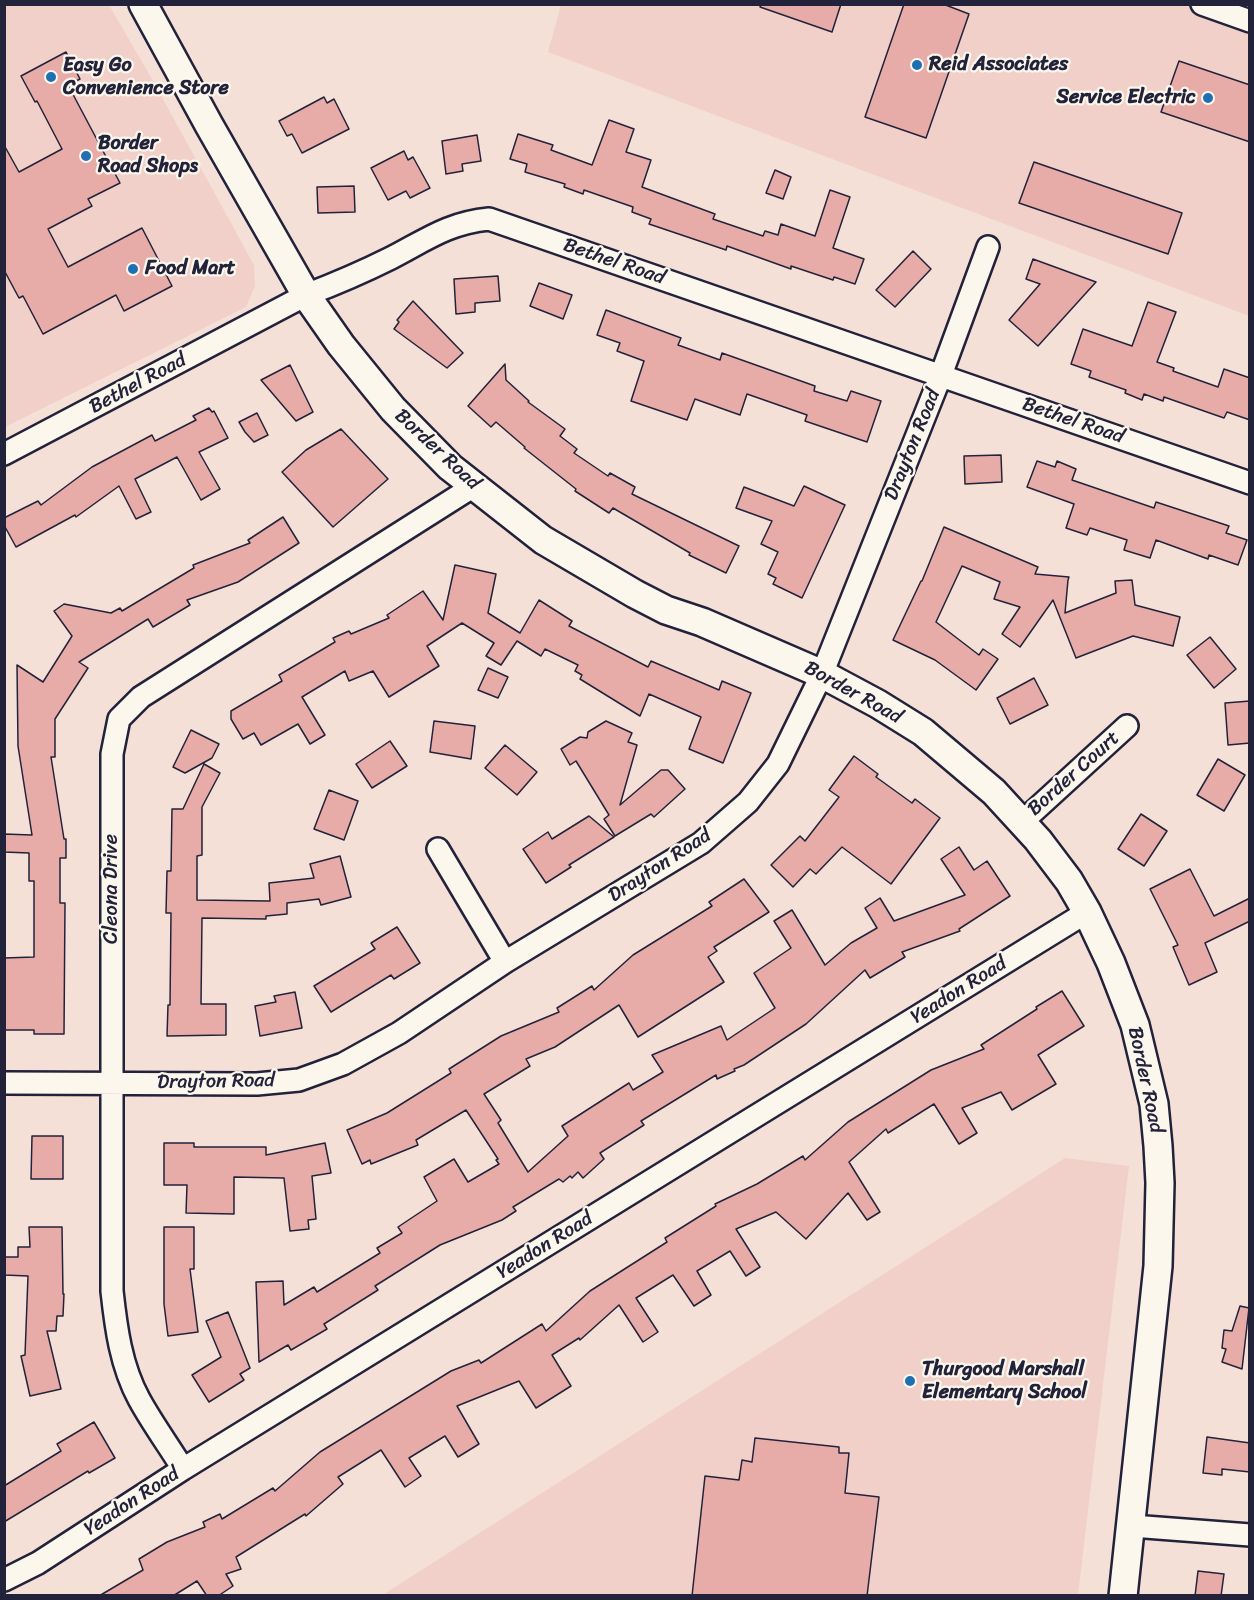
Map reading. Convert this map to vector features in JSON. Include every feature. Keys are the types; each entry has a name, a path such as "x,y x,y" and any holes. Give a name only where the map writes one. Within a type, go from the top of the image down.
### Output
{"street":[{"name":"Border Road","path":"143,4 208,125 306,295 341,345 393,409 450,467 543,540 635,594 666,610 822,674 878,704 923,732 979,778 1038,840 1069,881 1087,912 1111,963 1135,1025 1154,1104 1158,1146 1160,1214 1158,1266 1123,1596"},
{"path":"1202,4 1250,21"},
{"name":"Bethel Road","path":"4,454 306,295 358,274 448,227 489,219 1250,483"},
{"name":"Drayton Road","path":"4,1083 257,1084 299,1080 343,1064 399,1033 505,962 701,843 748,802 778,764 822,674 941,375 988,247"},
{"name":"Cleona Drive","path":"183,1469 138,1397 125,1366 117,1333 112,1291 112,754 119,719 141,697 474,486"},
{"name":"Border Court","path":"1022,822 1126,726"},
{"path":"438,849 505,962"},
{"name":"Yeadon Road","path":"4,1580 38,1563 183,1469 1087,912"},
{"path":"1132,1526 1250,1535"}],"shaded area":[{"path":"5,5 109,5 254,265 255,286 246,307 5,427"},
{"path":"561,5 1249,5 1249,316 548,52"},
{"name":"Thurgood Marshall Elementary School","path":"1065,1158 1129,1166 1078,1595 381,1596"}],"building":[{"path":"761,4 841,4 832,32 760,7"},
{"name":"Reid Associates","path":"904,4 943,4 969,14 926,138 865,117"},
{"path":"66,52 80,79 68,85 120,183 88,199 92,206 48,229 68,267 142,228 172,286 124,311 116,295 43,334 23,296 19,298 4,270 4,145 19,172 62,149 21,76"},
{"name":"Service Electric","path":"1179,61 1250,85 1250,142 1161,112"},
{"path":"324,97 327,103 334,99 349,129 302,153 292,134 287,136 279,121"},
{"path":"609,120 634,129 626,152 651,160 642,187 715,214 713,219 763,236 765,231 778,235 781,224 815,236 830,190 850,197 833,248 864,259 855,284 834,277 833,280 791,266 791,269 727,246 726,250 649,224 651,219 632,212 633,207 584,190 583,194 564,187 565,184 525,172 527,164 510,159 518,134 553,145 551,150 592,165"},
{"path":"477,135 481,161 462,164 463,171 446,174 442,141"},
{"path":"404,151 408,160 413,157 430,188 410,198 406,191 388,200 371,168"},
{"path":"1034,162 1182,213 1168,254 1019,203"},
{"path":"775,170 791,177 783,199 766,193"},
{"path":"354,186 355,212 318,213 317,187"},
{"path":"913,251 931,269 895,307 876,290"},
{"path":"1033,259 1096,282 1038,346 1009,320 1040,284 1026,279"},
{"path":"498,276 500,301 475,303 475,312 456,314 454,279"},
{"path":"539,283 572,295 563,319 530,306"},
{"path":"413,301 463,353 447,368 394,329 399,322 397,320"},
{"path":"1148,302 1176,312 1157,362 1174,368 1173,371 1218,387 1224,369 1250,378 1250,420 1227,412 1224,418 1164,397 1163,401 1144,394 1142,400 1125,393 1126,390 1089,377 1091,371 1071,364 1083,329 1132,346"},
{"path":"606,310 681,338 678,345 720,360 722,353 815,386 814,391 847,401 851,391 881,401 867,442 805,421 807,415 747,394 740,415 695,399 687,420 631,401 644,361 617,351 620,343 597,335"},
{"path":"505,364 506,380 528,402 565,429 560,436 577,449 574,453 608,476 610,473 635,487 632,494 739,546 726,573 689,555 690,553 613,508 609,513 575,491 576,489 524,448 496,422 491,427 468,406"},
{"path":"290,365 313,412 296,421 261,380"},
{"path":"209,408 212,412 214,411 228,438 199,452 220,489 201,500 177,457 135,479 151,512 136,519 119,486 76,517 75,515 16,547 4,525 4,518 38,501 41,505 92,467 152,435 155,441 196,420 193,416"},
{"path":"257,413 268,435 254,442 239,422"},
{"path":"341,429 388,479 333,527 282,472 306,450"},
{"path":"1001,455 1002,482 965,484 964,456"},
{"path":"1037,461 1055,467 1057,461 1076,469 1072,480 1154,508 1156,502 1229,526 1226,533 1247,540 1238,565 1209,555 1208,559 1156,540 1150,558 1124,550 1127,540 1090,528 1087,535 1066,528 1074,504 1027,487"},
{"path":"804,486 845,505 802,598 773,584 776,578 768,574 778,552 761,544 772,521 736,508 744,487 794,506"},
{"path":"283,517 299,543 238,582 187,600 190,605 153,627 148,619 79,662 88,668 55,719 55,757 51,757 64,839 66,839 66,858 60,858 60,903 65,903 64,1034 34,1034 34,1030 4,1030 4,958 34,957 34,881 29,881 29,853 4,852 4,834 32,835 18,746 17,665 43,682 72,636 54,611 64,604 111,613 120,608 122,611 194,568 193,565 250,543 248,540"},
{"path":"944,527 1038,567 1035,574 1069,577 1065,613 1116,593 1115,581 1132,580 1135,605 1180,617 1173,646 1133,636 1076,658 1053,600 1020,647 1002,634 1020,607 994,599 1000,582 962,566 936,622 979,655 983,649 998,659 976,690 935,660 893,640 922,581"},
{"path":"455,565 496,574 488,613 520,633 539,600 572,621 569,626 648,667 651,661 719,690 722,681 751,693 723,763 689,749 701,717 649,694 640,716 580,679 582,675 575,671 578,665 545,649 541,656 517,641 501,665 486,656 494,643 462,623 427,646 439,666 389,697 373,671 349,681 345,671 302,697 325,735 310,744 298,724 261,745 254,733 243,739 231,719 231,711 282,681 279,675 335,642 333,638 349,631 351,634 389,618 387,615 423,591 443,620"},
{"path":"1210,637 1236,669 1214,688 1187,655"},
{"path":"488,668 508,677 498,698 478,690"},
{"path":"1034,678 1048,705 1010,724 997,698"},
{"path":"1250,701 1250,743 1228,745 1225,703"},
{"path":"434,721 475,726 471,759 430,752"},
{"path":"606,721 632,733 628,742 637,745 620,805 661,770 668,770 685,789 654,817 651,814 615,836 604,819 609,815 576,761 570,765 561,749 580,737 587,738 588,732"},
{"path":"191,730 219,744 212,758 185,773 173,767"},
{"path":"390,741 407,766 372,788 356,764"},
{"path":"505,745 537,772 517,795 485,768"},
{"path":"854,756 878,774 876,777 912,803 915,799 940,818 891,884 842,847 816,874 810,869 793,887 771,865 800,836 805,841 839,797 829,790"},
{"path":"1218,759 1245,775 1224,811 1197,795"},
{"path":"204,764 220,773 202,807 202,855 197,856 197,900 270,901 269,883 314,878 310,864 340,856 351,897 321,905 319,899 287,903 287,914 266,916 266,919 202,918 201,1004 226,1004 226,1035 167,1036 168,1005 170,1005 171,913 166,913 167,871 171,871 172,809 183,809"},
{"path":"329,790 358,801 344,840 314,829"},
{"path":"1141,814 1167,831 1144,866 1118,849"},
{"path":"589,816 614,837 569,865 571,867 546,883 523,849 548,832 552,839"},
{"path":"959,847 974,870 987,861 1010,896 959,929 960,931 902,952 905,957 870,978 865,970 806,1024 744,1065 734,1069 735,1071 717,1079 716,1075 641,1121 644,1125 600,1153 604,1159 583,1178 578,1172 563,1182 559,1179 513,1207 516,1211 502,1220 440,1245 375,1286 378,1290 324,1324 327,1329 291,1350 288,1345 259,1362 256,1282 283,1281 284,1305 314,1287 317,1292 380,1253 377,1248 402,1233 398,1227 437,1201 424,1177 454,1159 468,1182 499,1164 466,1110 416,1140 418,1145 371,1164 370,1160 362,1164 347,1130 387,1113 451,1073 449,1069 501,1036 559,1012 557,1008 592,986 594,990 633,955 712,906 709,902 744,879 769,912 714,947 717,951 708,957 724,982 638,1037 619,1005 555,1047 526,1059 530,1066 484,1094 501,1120 498,1123 528,1172 568,1136 562,1126 629,1083 633,1090 663,1072 652,1055 721,1026 727,1040 775,1008 754,973 791,948 774,921 792,910 825,965 851,943 877,928 865,908 880,898 894,921 965,895 941,859"},
{"path":"1190,869 1214,916 1250,898 1250,921 1205,943 1217,972 1189,985 1173,947 1178,945 1150,889"},
{"path":"397,927 420,963 394,979 391,975 331,1012 314,986 375,949 371,943"},
{"path":"1062,991 1084,1026 1038,1055 1056,1084 1012,1110 1001,1092 962,1108 977,1133 959,1144 934,1104 888,1133 886,1129 849,1162 880,1212 867,1220 848,1193 806,1239 776,1212 736,1229 760,1267 746,1276 730,1251 697,1271 711,1295 694,1306 673,1275 636,1298 658,1332 643,1342 619,1305 580,1340 579,1338 552,1355 571,1386 536,1408 519,1381 457,1406 479,1444 458,1457 445,1436 409,1458 421,1476 405,1487 381,1450 338,1477 343,1484 306,1516 305,1514 236,1557 241,1569 226,1574 233,1586 218,1596 207,1596 197,1581 173,1596 99,1596 143,1570 139,1559 167,1542 205,1527 203,1522 220,1514 222,1519 273,1488 275,1491 320,1452 451,1371 479,1360 481,1363 542,1324 546,1331 590,1291 667,1242 665,1238 716,1206 715,1204 757,1184 803,1156 805,1160 848,1122 931,1070 984,1049 981,1045"},
{"path":"295,992 302,1028 260,1036 255,1006 276,1002 274,996"},
{"path":"32,1136 63,1136 63,1179 31,1179"},
{"path":"164,1143 194,1143 194,1147 266,1147 266,1155 325,1143 331,1173 312,1176 316,1219 308,1220 309,1229 290,1231 284,1178 234,1177 234,1214 186,1213 187,1185 164,1185"},
{"path":"29,1227 62,1227 64,1294 63,1316 57,1316 56,1331 47,1331 61,1389 30,1396 21,1356 25,1355 28,1276 4,1275 4,1257 18,1257 18,1247 30,1247"},
{"path":"164,1227 194,1227 194,1269 190,1269 198,1332 168,1336 164,1304"},
{"path":"1240,1306 1249,1308 1242,1369 1222,1362 1226,1349 1222,1348 1224,1330 1232,1331"},
{"path":"228,1312 250,1368 240,1374 244,1380 209,1402 192,1375 221,1357 206,1321"},
{"path":"94,1422 115,1458 89,1473 88,1471 4,1522 4,1486 61,1451 57,1444"},
{"path":"1207,1437 1250,1443 1250,1472 1222,1469 1222,1475 1203,1473"},
{"path":"755,1438 839,1447 839,1453 849,1453 845,1493 879,1497 867,1596 692,1596 705,1476 739,1480 742,1460 752,1462"},
{"path":"1198,1571 1224,1574 1221,1596 1195,1596"}],"place":[{"name":"Reid Associates","path":"917,65"},
{"name":"Easy Go Convenience Store","path":"51,77"},
{"name":"Service Electric","path":"1208,98"},
{"name":"Border Road Shops","path":"86,156"},
{"name":"Food Mart","path":"133,269"},
{"name":"Thurgood Marshall Elementary School","path":"910,1381"}]}
